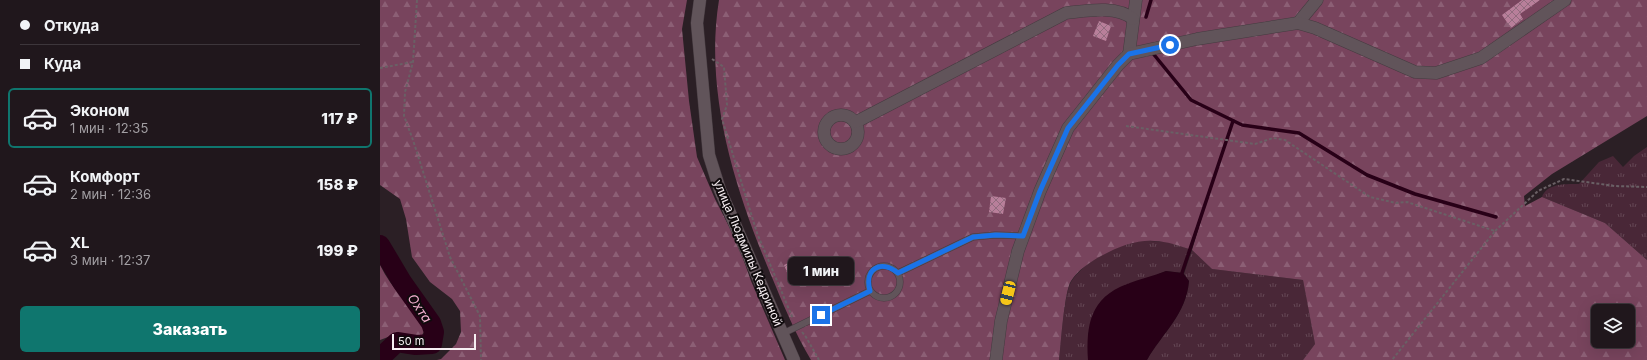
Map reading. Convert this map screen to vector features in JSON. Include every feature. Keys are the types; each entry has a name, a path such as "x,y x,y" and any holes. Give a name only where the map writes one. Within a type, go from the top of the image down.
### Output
{"street":[{"name":"улица Людмилы Кедриной","path":"700,0 697,23 709,155 720,190 794,360"},
{"path":"1129,54 1132,19 1136,0"},
{"path":"1298,23 1317,0"},
{"path":"996,360 1001,321 1023,236 1040,191 1068,128 1118,65 1129,54 1197,39 1298,23 1315,28 1414,72 1436,73 1481,58 1565,0"},
{"path":"856,122 1066,13 1093,10 1126,14 1132,19"}],"lane":[{"path":"898,273 973,237 996,235 1023,236"},
{"path":"880,266 890,267 898,273 900,283 897,293 888,298 878,298 870,291 867,281 871,271 880,266"},
{"path":"782,334 870,291"}],"path":[{"path":"417,0 413,62 405,92 404,116 414,140 450,257 480,316 481,360"},
{"path":"712,51 712,59 724,67 727,105 722,120 757,233 796,327 806,337 819,360"},
{"path":"380,68 413,62"},
{"path":"1126,126 1255,144 1273,138 1285,140 1370,197 1396,203 1407,202 1495,231"},
{"path":"1392,360 1495,231 1538,191 1564,179 1615,186 1647,187"}],"green space":[{"path":"380,0 687,0 682,29 689,101 697,157 715,199 738,244 751,281 785,360 437,360 441,359 456,344 461,332 460,311 452,299 430,282 412,257 406,219 400,199 380,185"},
{"path":"719,0 1647,0 1647,116 1552,174 1524,196 1525,206 1542,197 1605,223 1647,260 1647,360 1303,360 1315,344 1303,280 1212,269 1192,250 1209,194 1189,249 1165,242 1134,242 1101,256 1077,273 1071,281 1066,296 1059,360 811,360 794,329 758,243 746,209 726,140 719,105 715,35"},
{"path":"1647,147 1647,260 1605,223 1542,197 1544,192 1552,187 1563,184 1579,184 1599,162 1613,156 1623,167 1634,156"},
{"path":"1131,242 1170,242 1189,249 1182,273 1166,271 1149,278 1088,333 1088,360 1059,360 1066,297 1071,282 1082,269 1105,253"},
{"path":"1192,250 1212,269 1303,280 1315,344 1303,360 1147,360 1179,314 1187,293 1189,281 1184,274"},
{"path":"380,265 390,282 426,328 421,337 388,337 380,340"}],"shaded area":[{"path":"1166,271 1183,273 1189,281 1187,293 1179,314 1147,360 1088,360 1088,335 1090,324 1098,305 1105,297 1127,284"}],"building":[{"path":"1522,0 1540,0 1520,14 1523,19 1511,28 1502,15"},
{"path":"1099,21 1111,26 1106,41 1093,36"},
{"path":"991,196 1006,198 1003,214 989,212"},
{"path":"799,258 806,273 790,280 784,265"}],"waterway":[{"path":"1146,17 1151,0"},
{"path":"1151,51 1191,100 1242,125 1299,133 1367,175 1415,194 1496,217"},
{"path":"1181,276 1233,121"},
{"name":"Охта","path":"380,245 402,282 431,323 434,332 432,344 416,345 397,342 380,358"}],"route":[{"path":"821,315 870,291 867,281 871,271 880,266 890,267 898,273 973,237 996,235 1023,236 1040,191 1068,128 1118,65 1129,54 1170,45"}]}
